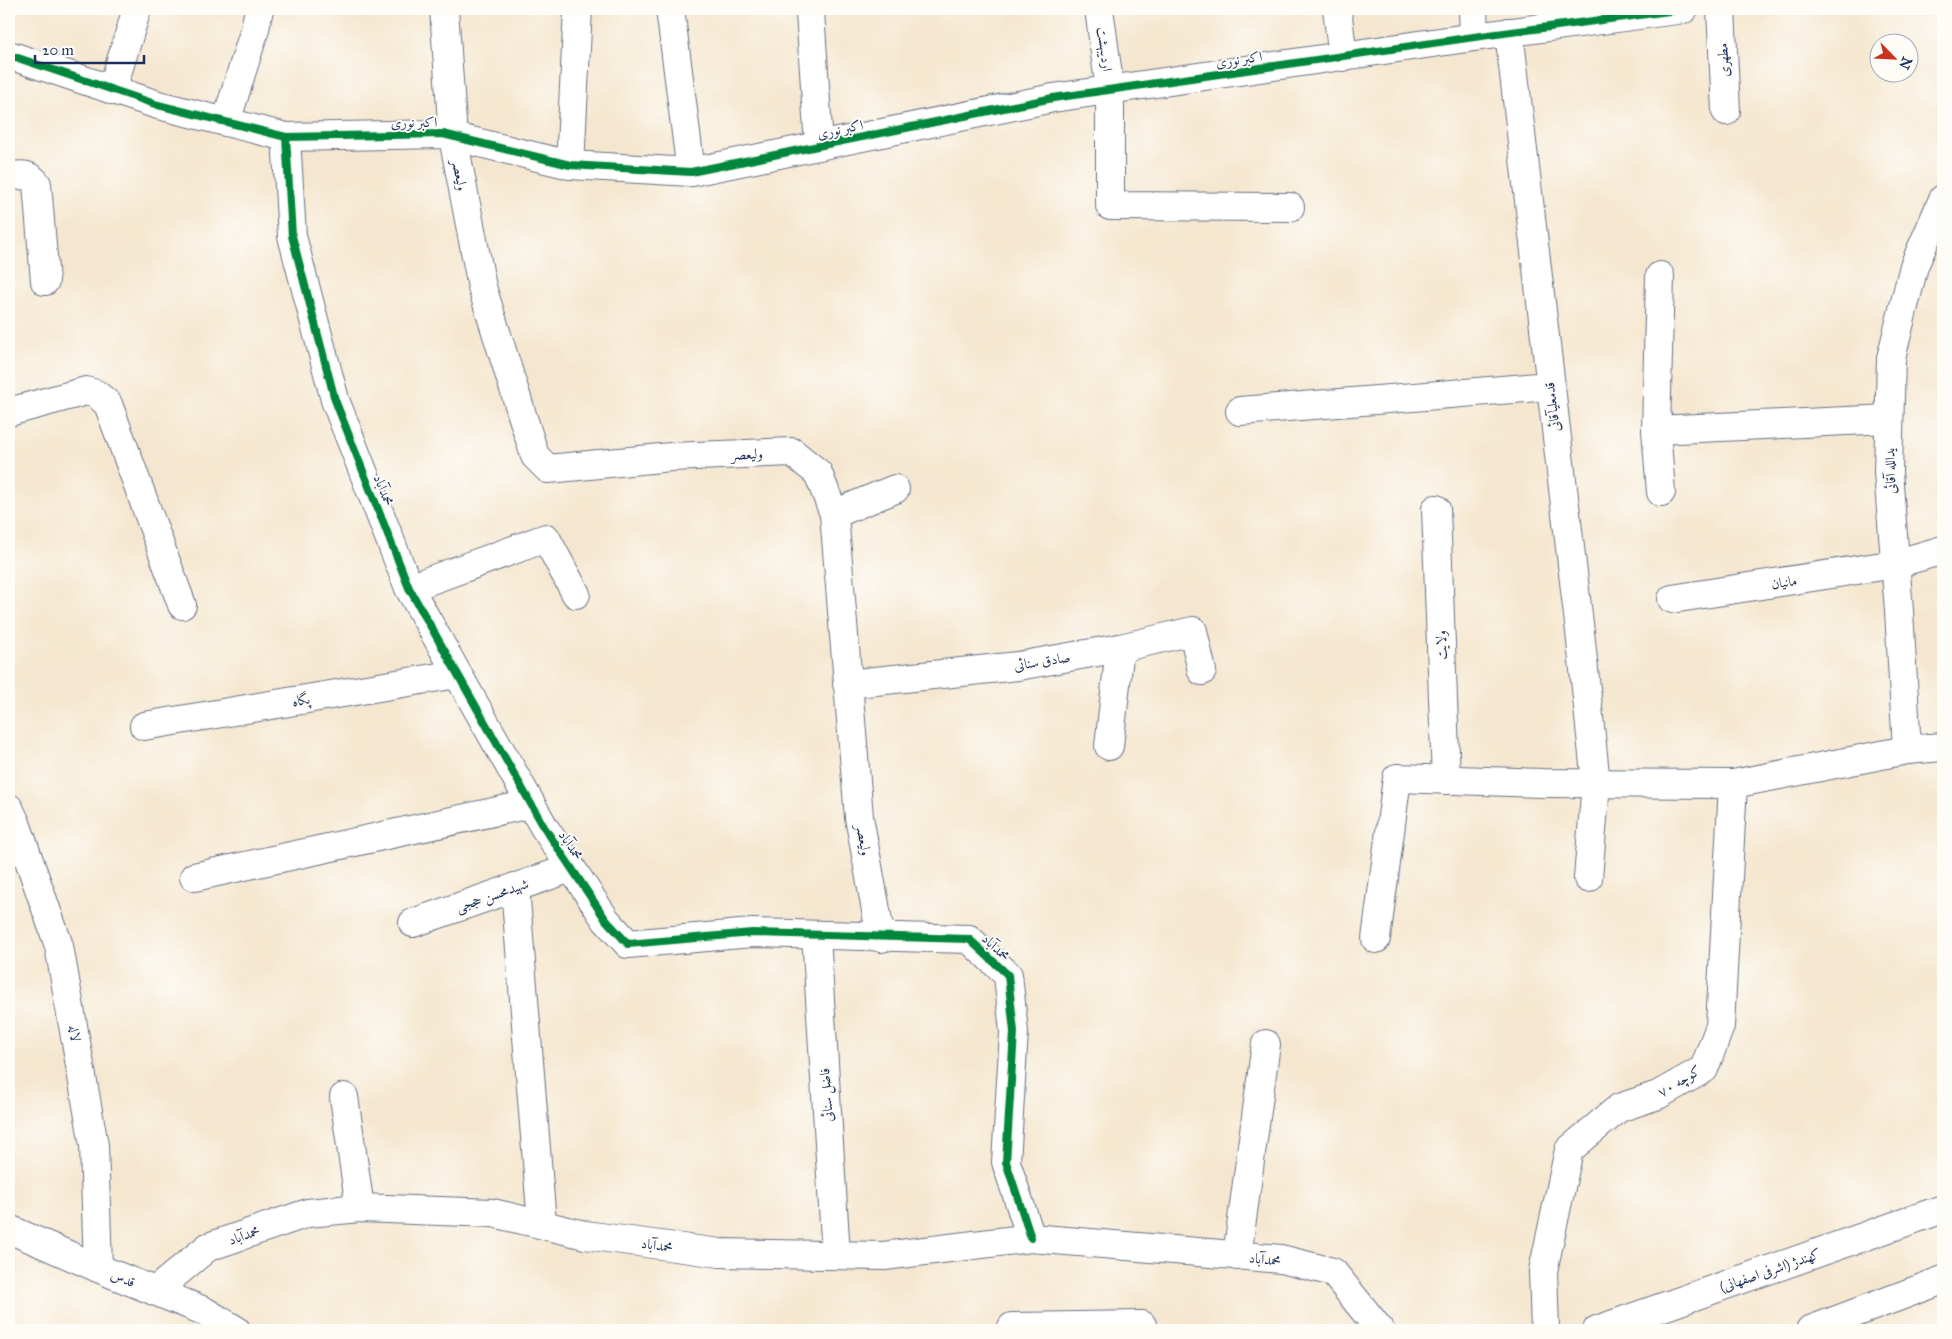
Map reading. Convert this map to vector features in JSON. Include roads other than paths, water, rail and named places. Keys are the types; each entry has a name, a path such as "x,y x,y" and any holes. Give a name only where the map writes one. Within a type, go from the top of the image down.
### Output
{"street":[{"path":"112,90 137,9"},
{"path":"226,122 255,29 259,9"},
{"name":"ولیعصر","path":"444,9 453,137 482,287 535,456 548,469 671,457 792,452 818,473 834,514 859,817 882,938"},
{"path":"570,165 578,9"},
{"path":"670,9 691,172"},
{"name":"اردیبهشت","path":"1099,9 1110,90 1110,206 1290,207"},
{"path":"1337,9 1343,56"},
{"path":"1473,9 1474,37"},
{"name":"اکبر نوری","path":"9,55 158,105 286,137 443,134 570,165 691,172 1053,98 1509,32 1606,14 1684,9"},
{"name":"مطهری","path":"1721,9 1726,111"},
{"path":"810,12 819,146"},
{"name":"قدمعلیآقائی","path":"1509,32 1596,783 1588,878"},
{"name":"محمدآباد","path":"286,137 292,236 335,400 409,588 530,804 606,920 628,944 752,933 969,939 1008,975 1014,1032 1006,1162 1031,1238"},
{"path":"9,176 24,174 32,177 37,184 45,281"},
{"name":"یدالله آقائی","path":"1907,750 1888,472 1891,358 1914,266 1943,200"},
{"path":"1660,276 1656,430 1661,492"},
{"path":"1240,411 1550,386"},
{"path":"9,412 86,391 96,394 108,404 182,605"},
{"path":"1656,430 1889,419"},
{"path":"834,514 895,489"},
{"name":"ولایت","path":"1436,510 1446,780"},
{"path":"409,588 546,538 576,594"},
{"name":"مانیان","path":"1672,599 1895,564 1943,550"},
{"name":"صادق سنائی","path":"847,684 1018,666 1120,648 1193,631 1202,671"},
{"path":"1109,746 1120,648"},
{"name":"پگاه","path":"144,726 457,674"},
{"path":"1376,939 1397,778 1733,784 1907,750 1943,747"},
{"name":"کوچه ۷۰","path":"1545,1330 1544,1272 1569,1150 1619,1108 1658,1095 1704,1069 1720,1026 1733,784"},
{"path":"194,877 530,804"},
{"name":"لاله","path":"9,808 59,946 94,1145 98,1268"},
{"name":"شهیدمحسن حججی","path":"413,923 571,868"},
{"path":"515,888 542,1224"},
{"name":"فاضل سنائی","path":"816,935 836,1255"},
{"path":"1237,1256 1266,1044"},
{"path":"344,1097 360,1208"},
{"name":"محمدآباد","path":"155,1291 208,1247 308,1213 360,1208 493,1213 585,1235 720,1253 884,1256 1031,1238 1281,1260 1334,1272 1380,1330"},
{"name":"کهندژ (اشرفی اصفهانی)","path":"1597,1330 1943,1209"},
{"name":"قدس","path":"9,1229 204,1311 236,1330"},
{"path":"1810,1330 1943,1280"},
{"path":"1012,1327 1142,1325 1142,1330"}]}
